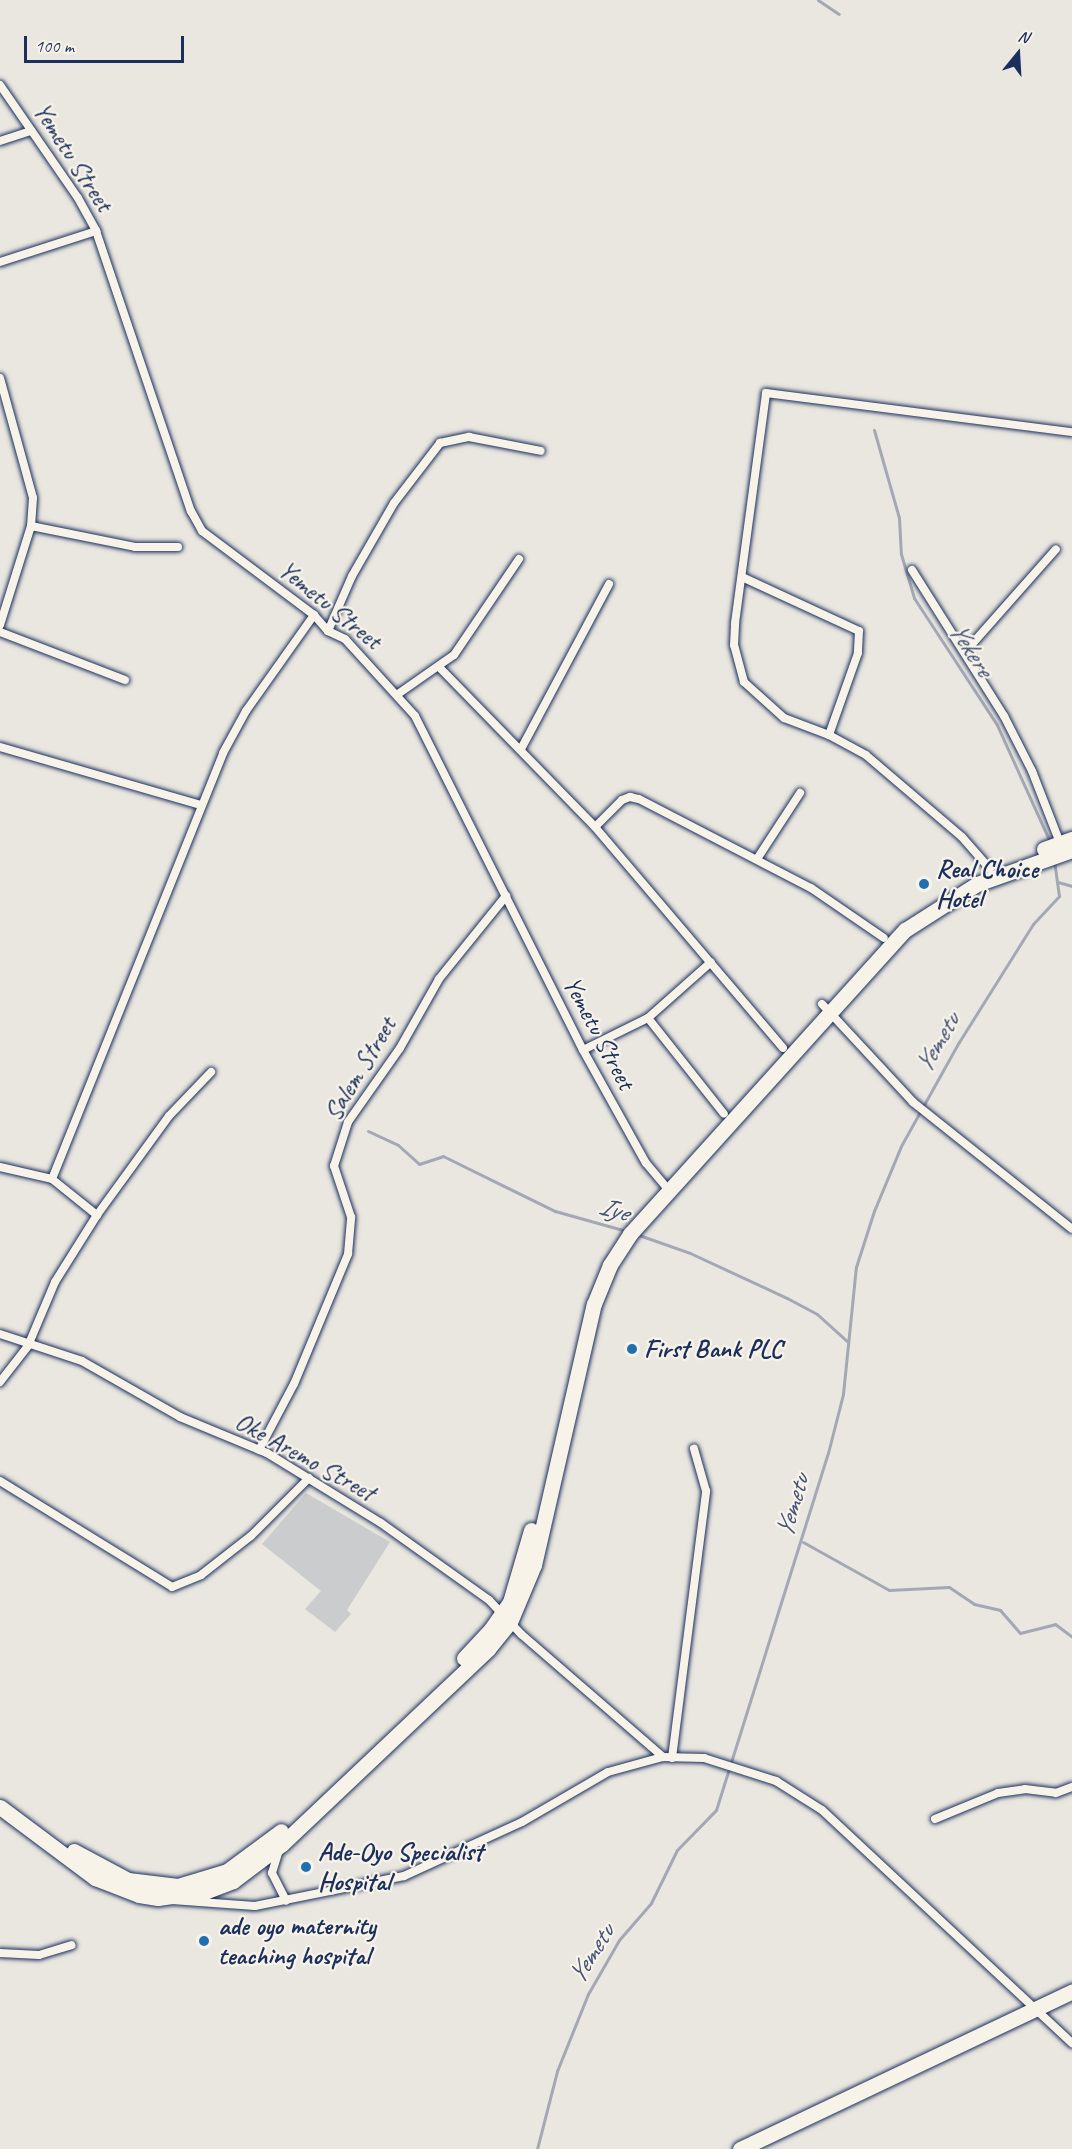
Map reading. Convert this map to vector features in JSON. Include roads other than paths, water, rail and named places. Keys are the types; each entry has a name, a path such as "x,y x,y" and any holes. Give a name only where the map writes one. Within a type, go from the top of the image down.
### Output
{"highway":[{"path":"664,1186 825,1008 884,938 915,911 990,869 1058,849"},
{"path":"0,1807 95,1878 129,1892 158,1898 207,1891 233,1881 282,1844 488,1649 507,1618 534,1565 601,1283 620,1247 664,1186 783,1048 890,943 922,917 977,884 1058,849"},
{"path":"0,1795 103,1870 147,1885 178,1886 202,1880 227,1871 275,1836 507,1618"},
{"path":"759,2149 1040,2011 1072,1991"},
{"path":"740,2149 1040,2011 1072,2000"}],"street":[{"name":"Yemetu Street","path":"0,85 78,198 96,231 191,511 202,531 314,615 328,631 345,639 398,694 415,716 444,768 583,1050 664,1186"},
{"path":"0,141 31,131"},
{"path":"0,262 96,231"},
{"path":"0,378 27,466 33,498 31,526 0,625"},
{"path":"990,869 962,837 866,755 829,735 784,718 744,682 734,645 766,393 1072,432"},
{"path":"328,631 352,576 394,503 440,443 469,437 541,451"},
{"path":"31,526 135,547 178,547"},
{"path":"965,652 1056,549"},
{"path":"398,694 440,668 472,632 519,559"},
{"path":"912,570 965,652 1032,771 1058,849"},
{"path":"742,577 859,631 858,653 829,735"},
{"path":"521,749 609,584"},
{"path":"52,1179 145,955 201,805 234,730 314,615"},
{"path":"0,632 124,680"},
{"path":"440,668 595,827 783,1048"},
{"path":"0,747 201,805"},
{"path":"757,860 800,793"},
{"path":"595,827 630,796 811,888 884,938"},
{"name":"Salem Street","path":"260,1450 294,1384 348,1254 351,1217 333,1166 348,1122 400,1048 439,979 506,896"},
{"path":"583,1050 648,1018 711,962"},
{"path":"825,1008 924,1112 1072,1229"},
{"path":"648,1018 724,1114"},
{"path":"0,1382 28,1346 55,1282 97,1215 169,1116 211,1072"},
{"path":"0,1167 52,1179 97,1215"},
{"name":"Oke Aremo Street","path":"0,1334 28,1346 82,1361 180,1417 260,1450 309,1478 423,1551 507,1618 668,1757"},
{"path":"668,1757 706,1491 694,1449"},
{"path":"0,1481 172,1587 201,1575 251,1536 309,1478"},
{"path":"158,1898 227,1907 286,1901 404,1876 522,1822 608,1772 668,1757 722,1761 776,1781 822,1810 1072,2043"},
{"path":"935,1819 998,1793 1025,1788 1049,1794 1072,1787"},
{"path":"282,1844 273,1873 286,1901"},
{"path":"0,1953 39,1955 72,1945"}],"waterway":[{"path":"818,0 839,14"},
{"name":"Yekere","path":"874,430 899,518 901,554 914,598 997,725 1050,842"},
{"name":"Yemetu","path":"537,2149 557,2071 588,1994 619,1940 651,1903 677,1850 716,1810 828,1453 843,1394 856,1267 874,1211 901,1146 959,1042 1033,924 1059,896 1054,861"},
{"name":"Yemetu","path":"1058,882 1072,886"},
{"name":"Iye","path":"368,1131 398,1145 419,1164 443,1156 555,1211 626,1231"},
{"name":"Iye","path":"636,1234 690,1253 787,1298 817,1314 847,1341"},
{"path":"803,1542 889,1590 949,1587 974,1604 1000,1610 1020,1633 1055,1624 1072,1637"}],"place":[{"name":"Real Choice Hotel","path":"924,884"},
{"name":"First Bank PLC","path":"632,1349"},
{"name":"Ade-Oyo Specialist Hospital","path":"306,1867"},
{"name":"ade oyo maternity teaching hospital","path":"204,1941"}]}
